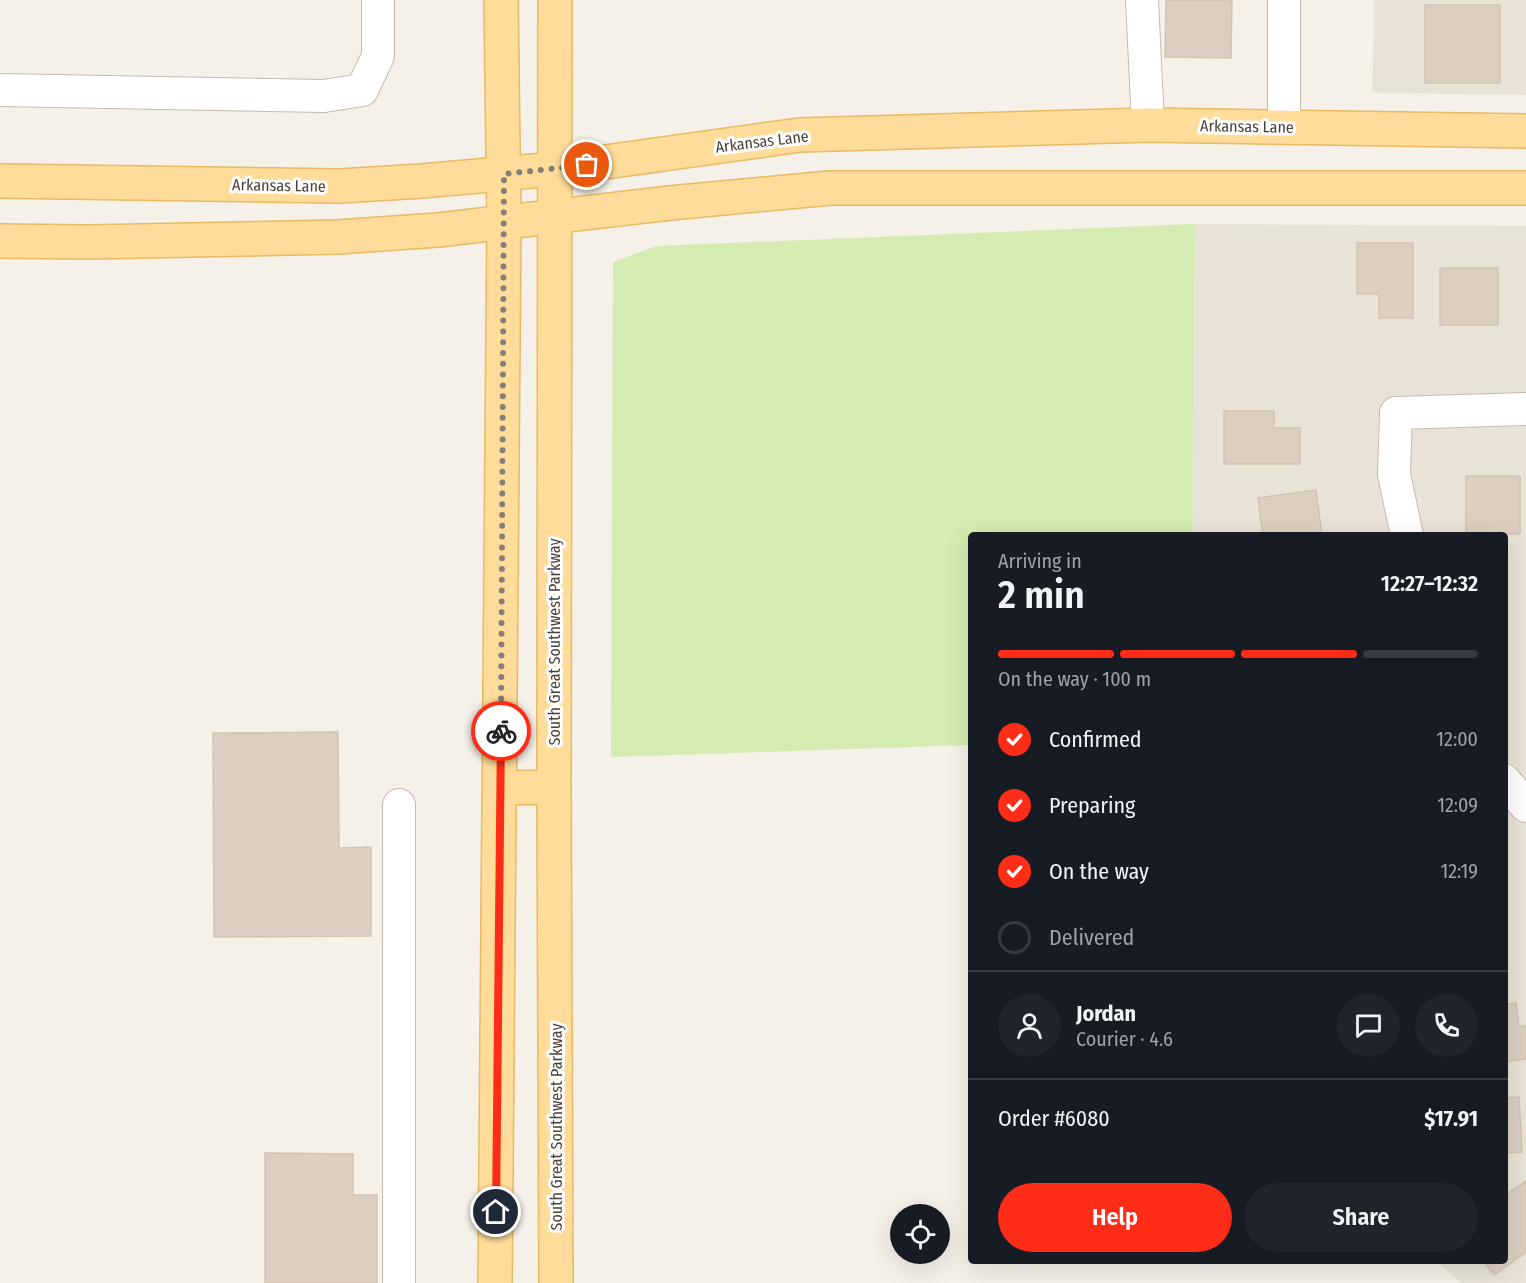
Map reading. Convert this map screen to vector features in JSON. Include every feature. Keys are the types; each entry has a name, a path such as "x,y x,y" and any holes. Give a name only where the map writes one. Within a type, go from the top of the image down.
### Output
{"main road":[{"path":"495,1283 504,222 501,0"},
{"name":"South Great Southwest Parkway","path":"555,0 556,1283"},
{"name":"Arkansas Lane","path":"0,181 340,186 422,182 555,169 800,135 1148,125 1526,131"},
{"path":"0,241 88,242 338,237 438,230 670,203 830,188 1526,188"},
{"path":"500,788 554,787"}],"street":[{"path":"0,90 324,96 362,90 378,56 378,0"},
{"path":"1142,0 1148,125"},
{"path":"1284,0 1284,127"},
{"path":"1406,532 1394,474 1396,413 1526,410"},
{"path":"1508,785 1526,806"},
{"path":"399,804 399,1283"}],"shaded area":[{"path":"1374,0 1526,0 1526,95 1372,93"},
{"path":"1195,224 1526,226 1526,1283 1461,1283 1440,1264 1508,1264 1508,532 1193,532"}],"green space":[{"path":"1195,224 1193,532 968,532 968,745 611,757 613,262 657,246"}],"building":[{"path":"1166,0 1232,0 1231,58 1165,57"},
{"path":"1425,5 1500,5 1500,83 1425,83"},
{"path":"1357,243 1413,243 1413,318 1379,318 1379,294 1357,294"},
{"path":"1440,268 1498,268 1498,325 1440,325"},
{"path":"1224,411 1274,411 1274,428 1300,428 1300,464 1224,464"},
{"path":"1466,476 1520,476 1520,534 1466,532"},
{"path":"1316,490 1321,532 1262,532 1258,498"},
{"path":"338,732 339,848 371,847 371,936 214,937 213,733"},
{"path":"1516,1003 1519,1026 1526,1026 1526,1059 1508,1061 1508,1004"},
{"path":"1519,1097 1522,1152 1508,1153 1508,1098"},
{"path":"265,1153 353,1154 353,1195 377,1195 377,1283 265,1283"},
{"path":"1526,1181 1526,1252 1494,1275 1486,1264 1508,1264 1508,1193"}],"way so far":[{"path":"501,731 504,174 587,165"}],"route":[{"path":"496,1212 501,731"}]}
